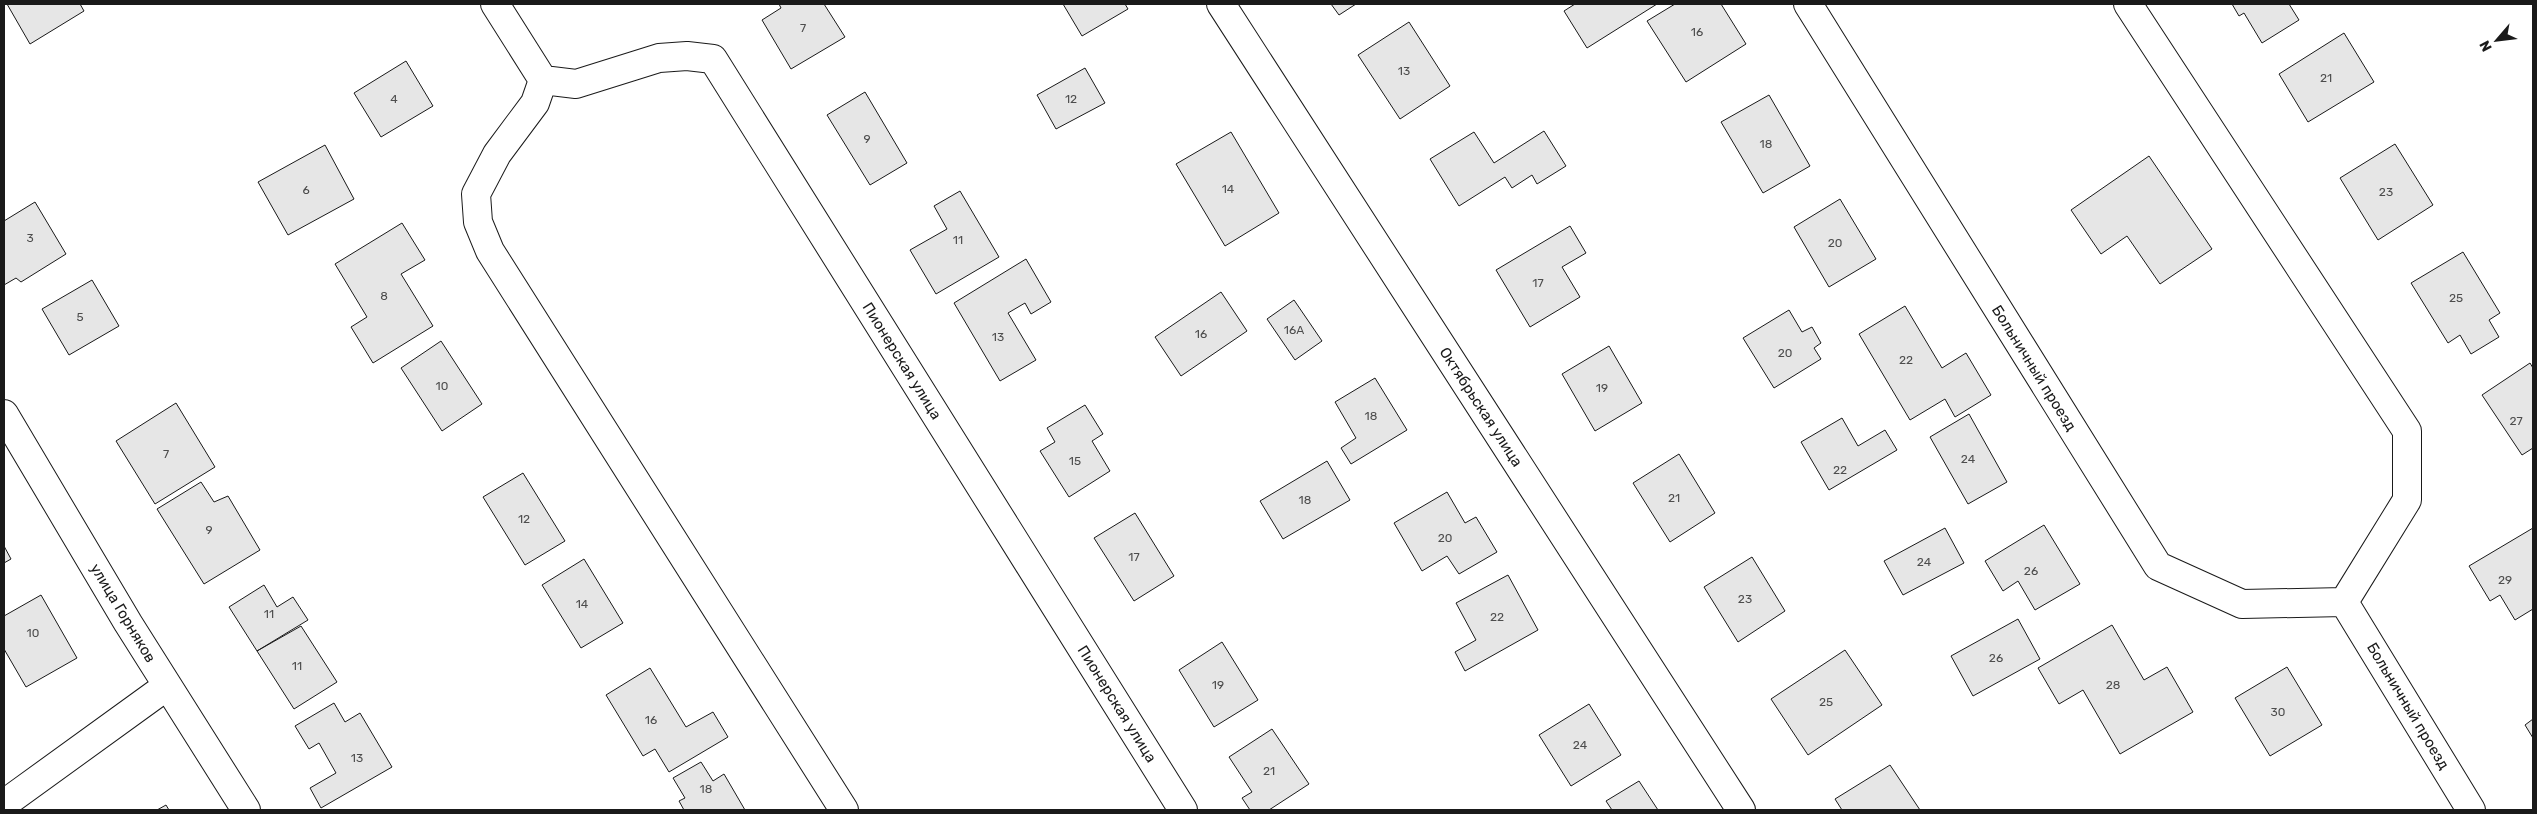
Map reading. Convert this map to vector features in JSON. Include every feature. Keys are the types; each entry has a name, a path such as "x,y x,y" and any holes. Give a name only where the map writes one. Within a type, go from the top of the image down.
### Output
{"street":[{"path":"494,4 543,80 535,103 497,154 476,194 478,222 490,251 844,810"},
{"name":"Октябрьская улица","path":"1221,4 1741,810"},
{"name":"Больничный проезд","path":"1808,4 2158,566 2242,604 2344,602 2471,810"},
{"path":"2128,4 2407,431 2407,500 2344,602"},
{"name":"Пионерская улица","path":"543,80 576,84 659,58 687,56 713,59 1183,810"},
{"name":"улица Горняков","path":"4,414 167,686 246,810"},
{"path":"4,804 167,686"}],"building":[{"path":"7,4 80,4 84,11 30,44"},
{"path":"779,4 824,4 845,37 791,69 762,20 781,8"},
{"path":"1063,4 1125,4 1128,9 1082,36"},
{"path":"1331,4 1356,4 1339,15"},
{"path":"1575,4 1657,4 1587,48 1564,11"},
{"path":"1675,4 1721,4 1746,44 1686,82 1647,21"},
{"path":"2232,4 2289,4 2299,20 2262,43 2244,13 2239,16"},
{"path":"1409,22 1450,86 1400,119 1358,55"},
{"path":"2344,33 2374,82 2308,122 2279,74"},
{"path":"406,61 433,106 381,137 354,93"},
{"path":"1085,68 1105,103 1056,129 1037,95"},
{"path":"865,92 907,163 870,185 827,115"},
{"path":"1769,95 1810,166 1763,193 1721,122"},
{"path":"1544,131 1566,166 1537,184 1532,175 1512,188 1505,177 1459,206 1430,159 1474,132 1494,163"},
{"path":"1231,132 1279,213 1225,246 1176,164"},
{"path":"2395,144 2433,205 2378,240 2340,178"},
{"path":"325,145 354,199 288,235 258,182"},
{"path":"2149,156 2212,249 2160,284 2127,236 2101,254 2071,210"},
{"path":"960,191 999,257 936,294 910,250 947,229 934,206"},
{"path":"1840,199 1876,259 1829,287 1794,227"},
{"path":"35,202 66,254 21,282 16,278 4,285 4,221"},
{"path":"402,223 425,260 401,274 433,326 373,363 351,327 367,317 335,264"},
{"path":"1570,226 1586,253 1562,267 1580,297 1530,327 1496,270"},
{"path":"2463,252 2500,313 2489,320 2499,337 2471,354 2460,335 2448,343 2411,283"},
{"path":"1026,259 1051,302 1031,314 1025,303 1008,313 1036,360 1000,381 954,303"},
{"path":"92,280 119,326 69,355 42,309"},
{"path":"1221,292 1247,331 1181,376 1155,337"},
{"path":"1294,300 1322,341 1295,360 1267,319"},
{"path":"1905,306 1942,368 1966,353 1991,395 1955,417 1945,399 1910,420 1859,334"},
{"path":"1789,310 1802,332 1812,327 1821,343 1814,348 1821,359 1774,388 1743,338"},
{"path":"441,341 482,404 442,431 401,368"},
{"path":"1609,346 1642,403 1595,431 1562,374"},
{"path":"2530,363 2533,368 2533,448 2522,455 2482,395"},
{"path":"1375,378 1407,430 1351,464 1341,448 1356,438 1335,402"},
{"path":"176,403 215,467 155,504 116,441"},
{"path":"1085,405 1103,434 1092,441 1110,471 1069,497 1040,451 1055,442 1047,428"},
{"path":"1969,414 2007,482 1968,504 1930,437"},
{"path":"1842,418 1858,446 1885,430 1897,450 1829,490 1801,442"},
{"path":"1679,454 1715,513 1670,542 1633,483"},
{"path":"1327,461 1350,500 1283,539 1260,501"},
{"path":"523,473 565,541 525,565 483,497"},
{"path":"201,482 214,502 228,496 260,550 204,584 157,509"},
{"path":"1447,492 1465,523 1476,517 1497,552 1459,574 1447,556 1422,571 1394,523"},
{"path":"1135,513 1174,576 1134,601 1094,538"},
{"path":"2044,525 2080,584 2035,610 2018,581 2003,591 1985,561"},
{"path":"1945,528 1964,563 1903,595 1884,561"},
{"path":"2533,528 2533,609 2515,620 2500,595 2490,601 2469,566"},
{"path":"4,546 11,559 4,563"},
{"path":"1752,557 1785,611 1738,642 1704,587"},
{"path":"584,559 623,623 581,648 542,585"},
{"path":"1508,575 1538,630 1465,671 1455,652 1476,640 1456,603"},
{"path":"264,585 277,607 293,597 308,620 257,651 229,607"},
{"path":"41,595 77,658 26,687 4,649 4,616"},
{"path":"2018,619 2040,659 1973,696 1951,656"},
{"path":"2112,625 2144,680 2167,667 2193,712 2120,754 2083,690 2059,704 2038,668"},
{"path":"301,626 337,682 294,709 257,651"},
{"path":"1222,642 1258,700 1214,727 1179,670"},
{"path":"1845,650 1882,705 1808,755 1771,699"},
{"path":"2287,667 2322,725 2270,756 2235,698"},
{"path":"650,668 686,727 713,712 728,737 669,772 655,749 643,756 606,695"},
{"path":"334,703 345,722 360,713 392,767 321,808 310,788 336,773 319,743 309,749 295,726"},
{"path":"1589,704 1621,755 1571,786 1539,735"},
{"path":"2533,719 2533,738 2525,725"},
{"path":"1272,729 1309,784 1269,810 1250,810 1242,798 1252,792 1229,757"},
{"path":"701,762 713,781 724,774 745,810 684,810 679,801 685,798 673,778"},
{"path":"1890,765 1920,810 1842,810 1835,799"},
{"path":"1639,781 1658,810 1612,810 1606,801"},
{"path":"166,805 169,810 157,810"}]}
